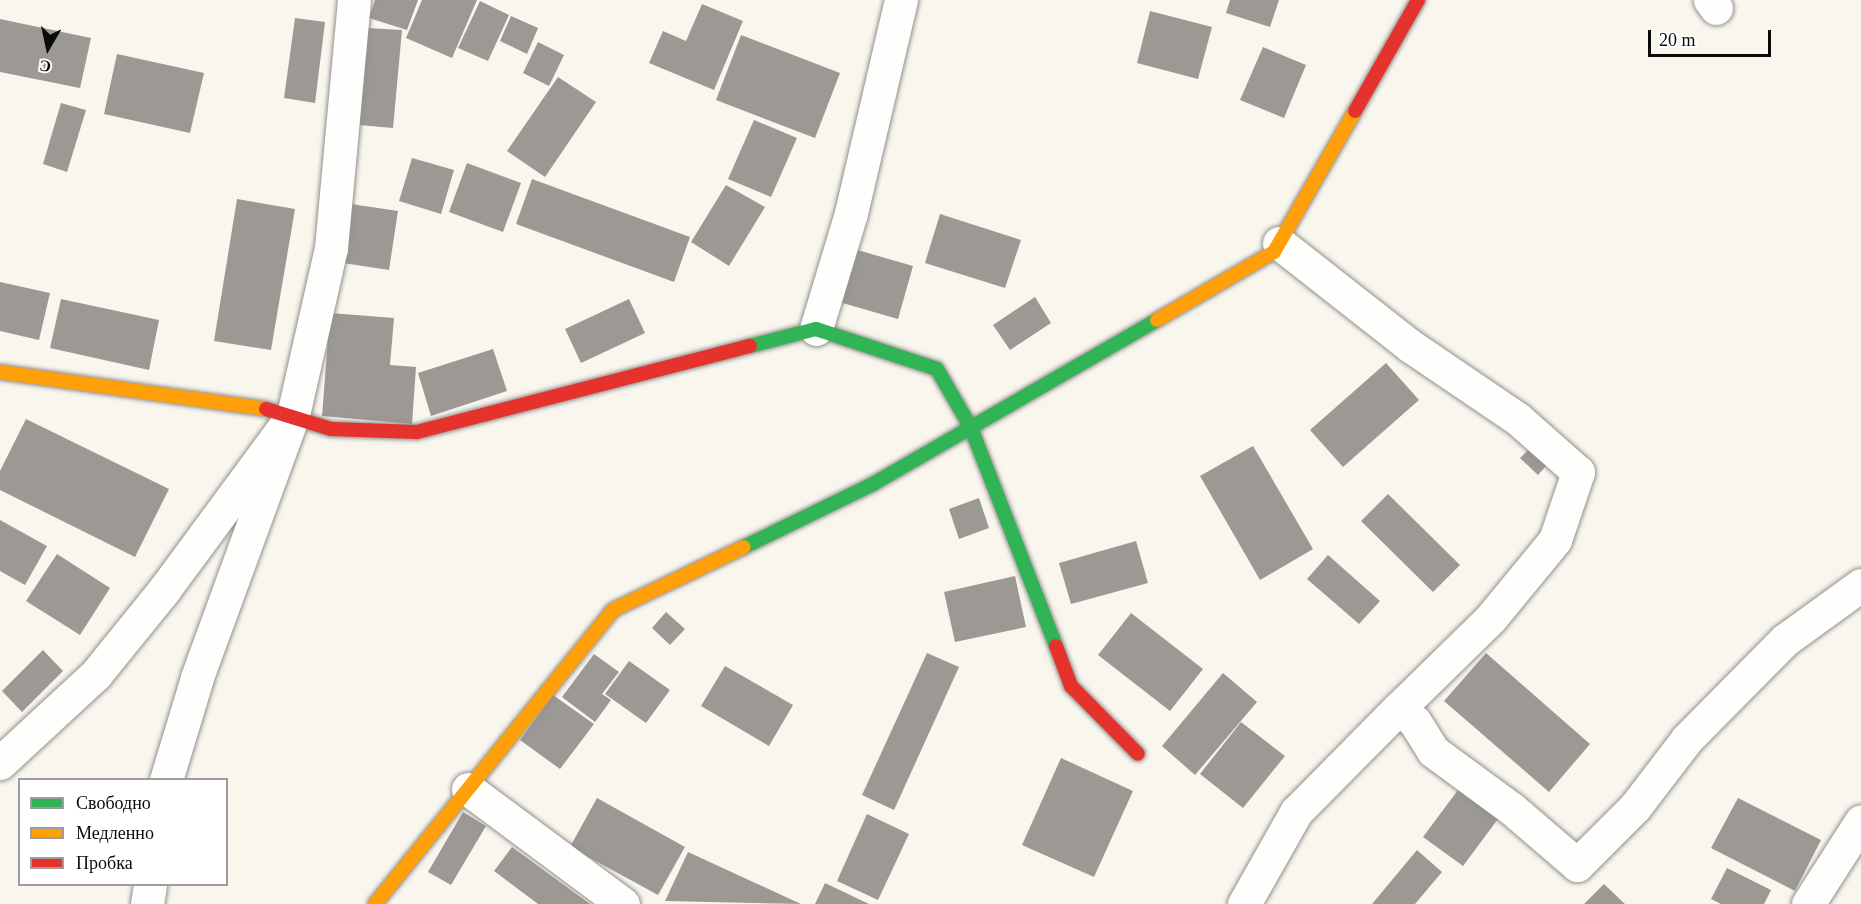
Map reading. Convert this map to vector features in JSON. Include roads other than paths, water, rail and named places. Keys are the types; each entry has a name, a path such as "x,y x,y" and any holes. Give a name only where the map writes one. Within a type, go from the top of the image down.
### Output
{"street":[{"path":"167,778 197,678 293,415 331,248 354,0"},
{"path":"816,329 851,213 901,0"},
{"path":"375,904 613,610 873,484 1274,252 1418,0"},
{"path":"1244,904 1296,812 1491,618 1555,540 1578,472 1518,419 1409,345 1279,243"},
{"path":"0,372 254,405 293,415 331,429 417,432 816,329 938,369 971,428 1071,686 1138,754"},
{"path":"0,763 96,674 164,590 293,415"},
{"path":"1398,708 1415,722 1433,751 1512,809 1577,865 1635,807 1687,739 1785,640 1861,585"},
{"path":"468,789 623,904"},
{"path":"1808,904 1861,821"},
{"path":"147,904 150,886"}]}
